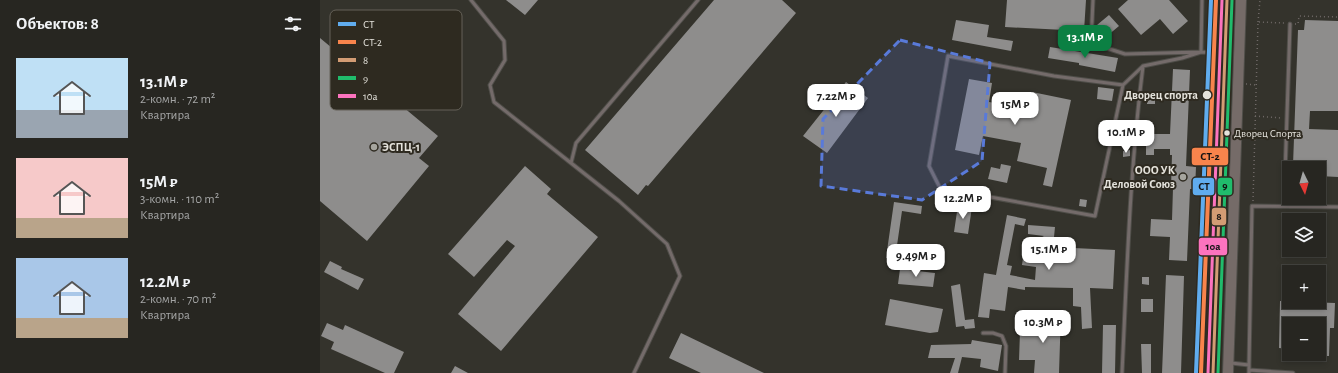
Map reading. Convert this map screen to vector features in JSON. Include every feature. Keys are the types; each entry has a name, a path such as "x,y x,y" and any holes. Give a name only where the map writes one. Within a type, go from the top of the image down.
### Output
{"main road":[{"path":"1213,373 1227,0"},
{"path":"1228,368 1241,0"},
{"path":"1225,54 1239,54"}],"lane":[{"path":"471,0 504,41 505,60 490,84 494,102 619,201 667,244 680,276 634,373"},
{"path":"571,163 576,143 698,0"},
{"path":"1093,0 1091,43 1125,54 1201,52 1225,54"},
{"path":"1201,52 1202,0"},
{"path":"1284,206 1290,24"},
{"path":"1123,85 1054,76 948,56 928,166 940,188 1095,216 1123,85 1143,66 1182,58 1201,52"},
{"path":"1122,373 1136,121 1143,66"},
{"path":"1293,373 1249,371 1252,206 1338,207"},
{"path":"983,333 993,333 1002,336 1006,346 1005,373"},
{"path":"1228,368 1249,365"}],"path":[{"path":"1252,206 1260,0"},
{"path":"1258,22 1298,24 1299,16 1338,17"},
{"path":"1255,116 1287,118"}],"highlighted area":[{"path":"900,40 990,63 982,161 922,200 821,186 823,119"}],"building":[{"path":"506,0 538,0 525,15"},
{"path":"714,0 782,0 796,13 648,186 646,185 638,195 585,150"},
{"path":"1007,0 1086,0 1084,31 1005,27"},
{"path":"1128,0 1169,0 1188,21 1173,34 1160,19 1141,35 1118,9"},
{"path":"1109,15 1119,26 1107,36 1097,25"},
{"path":"956,20 989,25 987,37 1013,41 1011,51 952,40"},
{"name":"Дворец спорта","path":"1305,20 1338,21 1338,111 1310,111 1309,129 1338,130 1338,177 1326,176 1326,161 1293,161 1298,30 1304,30"},
{"name":"ЭСПЦ-1","path":"320,38 330,46 330,110 407,110 438,136 419,158 429,166 367,241 320,201"},
{"path":"1050,47 1118,58 1115,72 1079,65 1079,63 1048,58"},
{"path":"1173,69 1190,70 1186,166 1196,167 1195,189 1190,189 1187,261 1169,260 1170,237 1150,236 1151,219 1172,220 1172,155 1170,155 1170,149 1154,149 1154,155 1146,155 1146,134 1170,134"},
{"path":"969,79 992,83 989,102 1029,109 1032,92 1071,100 1052,187 1043,185 1047,168 1017,161 1021,143 983,136 979,155 955,150"},
{"path":"846,82 868,98 827,153 803,136"},
{"path":"1098,87 1114,89 1112,101 1097,99"},
{"path":"1155,92 1155,104 1147,104 1147,93"},
{"path":"1130,150 1130,156 1123,157 1123,151"},
{"path":"1001,164 1011,166 1007,183 988,179 991,167 1000,169"},
{"path":"525,166 551,189 547,194 598,237 501,351 458,314 515,246 507,240 474,277 448,254"},
{"path":"1080,199 1087,200 1086,207 1079,206"},
{"path":"894,202 922,206 921,214 902,211 895,259 886,258"},
{"path":"958,205 972,207 968,234 954,232"},
{"path":"1007,215 1026,219 1024,226 1015,224 1007,265 1012,266 1010,275 1035,280 1036,267 1022,265 1023,258 1026,259 1024,248 1025,246 1044,236 1028,234 1028,225 1055,227 1053,247 1115,250 1113,289 1090,288 1092,328 1082,329 1081,307 1073,306 1073,288 1025,287 1025,290 1008,287 1005,311 990,309 989,318 978,317 984,273 996,275"},
{"path":"330,261 342,267 341,269 364,279 358,290 324,272"},
{"path":"900,269 935,273 933,287 898,284"},
{"path":"1166,275 1184,276 1181,373 1162,373"},
{"path":"1142,277 1149,277 1149,285 1142,284"},
{"path":"960,284 965,320 974,319 975,328 965,329 964,326 956,327 951,286"},
{"path":"890,299 943,309 938,332 930,333 885,325"},
{"path":"1141,299 1153,299 1153,312 1141,312"},
{"path":"1280,301 1282,301 1282,309 1326,309 1326,303 1335,303 1334,328 1330,328 1329,356 1326,356 1326,317 1282,317 1282,348 1279,348"},
{"path":"1039,311 1061,312 1059,373 1034,373 1035,360 1019,360 1020,332 1039,333"},
{"path":"327,323 343,330 345,325 404,352 394,373 385,373 331,349 334,342 321,336"},
{"path":"1103,325 1116,325 1115,373 1102,373"},
{"path":"681,333 764,373 701,373 669,358"},
{"path":"972,340 1002,345 998,371 980,367 981,359 962,357 958,373 950,373 955,358 928,358 931,345 971,344"},
{"path":"1141,344 1151,344 1151,373 1142,373"},
{"path":"455,366 468,373 451,373"}],"transit line":[{"name":"СТ","path":"1196,373 1211,0"},
{"name":"СТ-2","path":"1201,373 1216,0"},
{"name":"10а","path":"1208,373 1222,0"},
{"name":"8","path":"1213,373 1227,0"},
{"name":"9","path":"1218,373 1232,0"}],"place":[{"name":"Дворец спорта","path":"1207,95"},
{"name":"Дворец Спорта","path":"1227,133"},
{"name":"ЭСПЦ-1","path":"374,147"},
{"name":"ООО УК Деловой Союз","path":"1183,177"}]}
